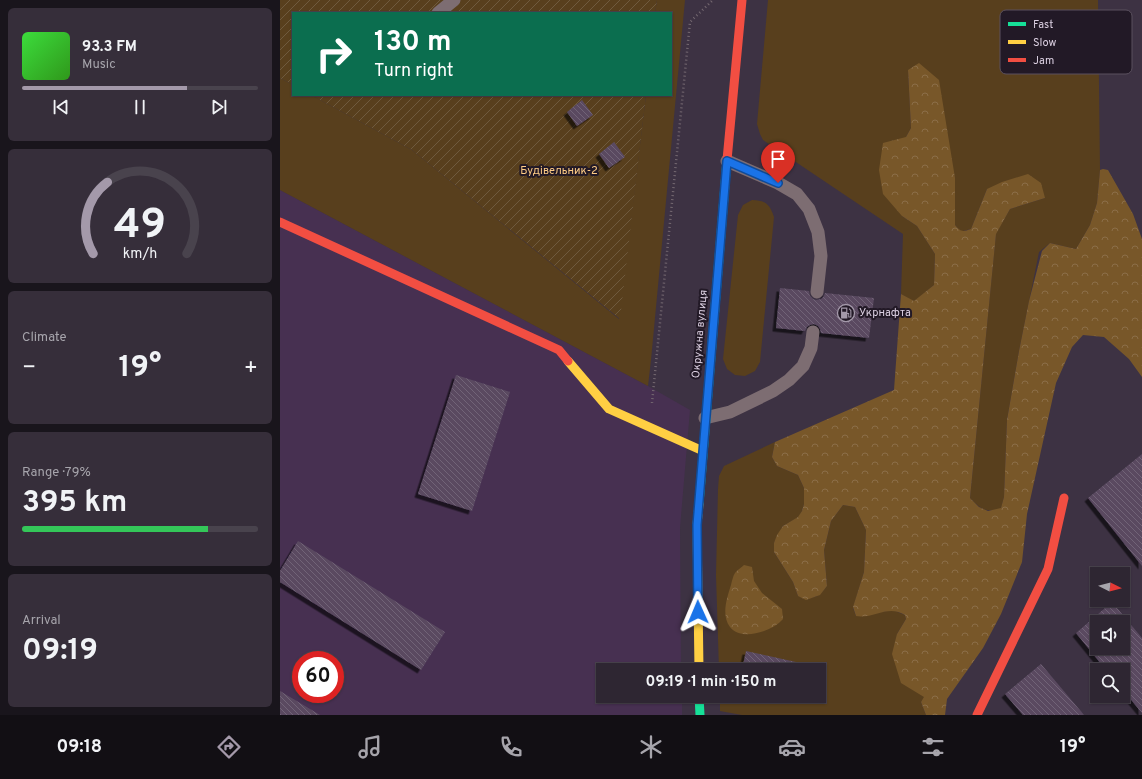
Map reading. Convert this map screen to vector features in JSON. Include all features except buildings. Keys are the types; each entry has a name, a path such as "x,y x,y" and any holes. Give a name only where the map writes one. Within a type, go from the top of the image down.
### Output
{"street":[{"name":"Окружна вулиця","path":"699,663 697,525 742,0"},
{"path":"280,222 559,350 609,409 703,451"},
{"path":"977,715 1048,569 1064,498"},
{"path":"699,703 700,715"}],"lane":[{"path":"439,12 454,0"},
{"path":"727,161 778,183 797,194 809,209 818,232 821,256 817,292"},
{"path":"705,418 730,412 773,391 789,380 803,366 811,348 813,332"}],"path":[{"path":"650,428 690,22 713,0"}],"shaded area":[{"path":"280,190 648,386 690,410 680,528 681,663 596,663 596,703 682,703 682,715 280,715"}],"green space":[{"path":"280,0 657,0 655,12 292,12 292,84 280,78"},
{"path":"657,0 685,0 648,386 280,190 280,78 292,84 292,96 313,96 412,150 619,319 646,96 672,96 672,12 655,12"},
{"path":"768,0 1098,0 1098,10 1000,10 1000,74 1099,74 1100,170 1097,203 1090,225 1076,249 1050,243 1039,252 1007,420 1004,497 1001,509 987,510 981,508 970,498 996,233 1010,209 1045,198 987,189 971,229 960,231 955,225 955,178 908,70 911,128 906,137 902,216 917,226 935,254 934,285 914,302 901,294 903,234 763,140 757,124"},
{"path":"919,63 939,80 955,178 955,225 962,231 971,229 987,189 1002,182 1028,174 1041,183 1045,198 1010,209 996,234 970,498 979,507 988,511 1001,508 1004,497 1007,420 1029,301 1042,251 1050,243 1076,249 1090,225 1097,203 1100,170 1108,170 1133,214 1142,239 1142,377 1129,359 1104,337 1083,335 1072,347 1056,383 1027,514 1022,562 1001,614 983,648 947,699 945,715 926,715 921,702 924,697 901,683 892,654 897,634 906,619 905,615 899,612 887,611 869,616 856,616 853,607 864,572 866,530 855,507 843,505 831,521 824,550 827,586 820,595 806,600 798,596 793,582 774,552 774,543 777,535 783,526 798,517 804,504 804,488 798,475 777,466 772,457 775,442 894,390 901,294 914,301 934,285 935,254 917,226 902,216 883,194 879,170 883,143 906,137 911,128 908,70"},
{"name":"Будівельник-2","path":"313,96 646,96 620,319 412,150"},
{"path":"752,200 764,202 769,206 774,217 760,362 755,371 745,376 735,375 727,369 723,359 738,215 743,205"},
{"path":"775,442 772,457 777,466 798,475 804,488 804,504 802,511 799,517 783,526 774,543 774,552 793,582 798,596 817,596 827,586 824,550 831,521 843,505 855,507 866,530 864,572 853,608 856,616 893,610 905,615 906,619 897,634 925,697 921,702 926,715 742,715 720,711 720,703 826,703 826,663 719,663 716,575 718,489 719,476 724,466"},
{"path":"744,565 752,567 754,581 762,593 782,609 783,619 765,631 742,634 730,627 727,622 725,612 734,576 736,572"}],"traffic: fast":[{"path":"699,504 727,160"},
{"path":"699,703 700,715"}],"traffic: slow":[{"path":"568,361 609,409 703,451"},
{"path":"699,504 697,525 699,663"}],"traffic: jam":[{"path":"727,160 742,0"},
{"path":"280,222 559,350 568,361"},
{"path":"977,715 1048,569 1064,498"}],"place":[{"name":"Укрнафта","path":"846,313"}],"route":[{"path":"698,612 697,525 727,161 778,183"}]}
